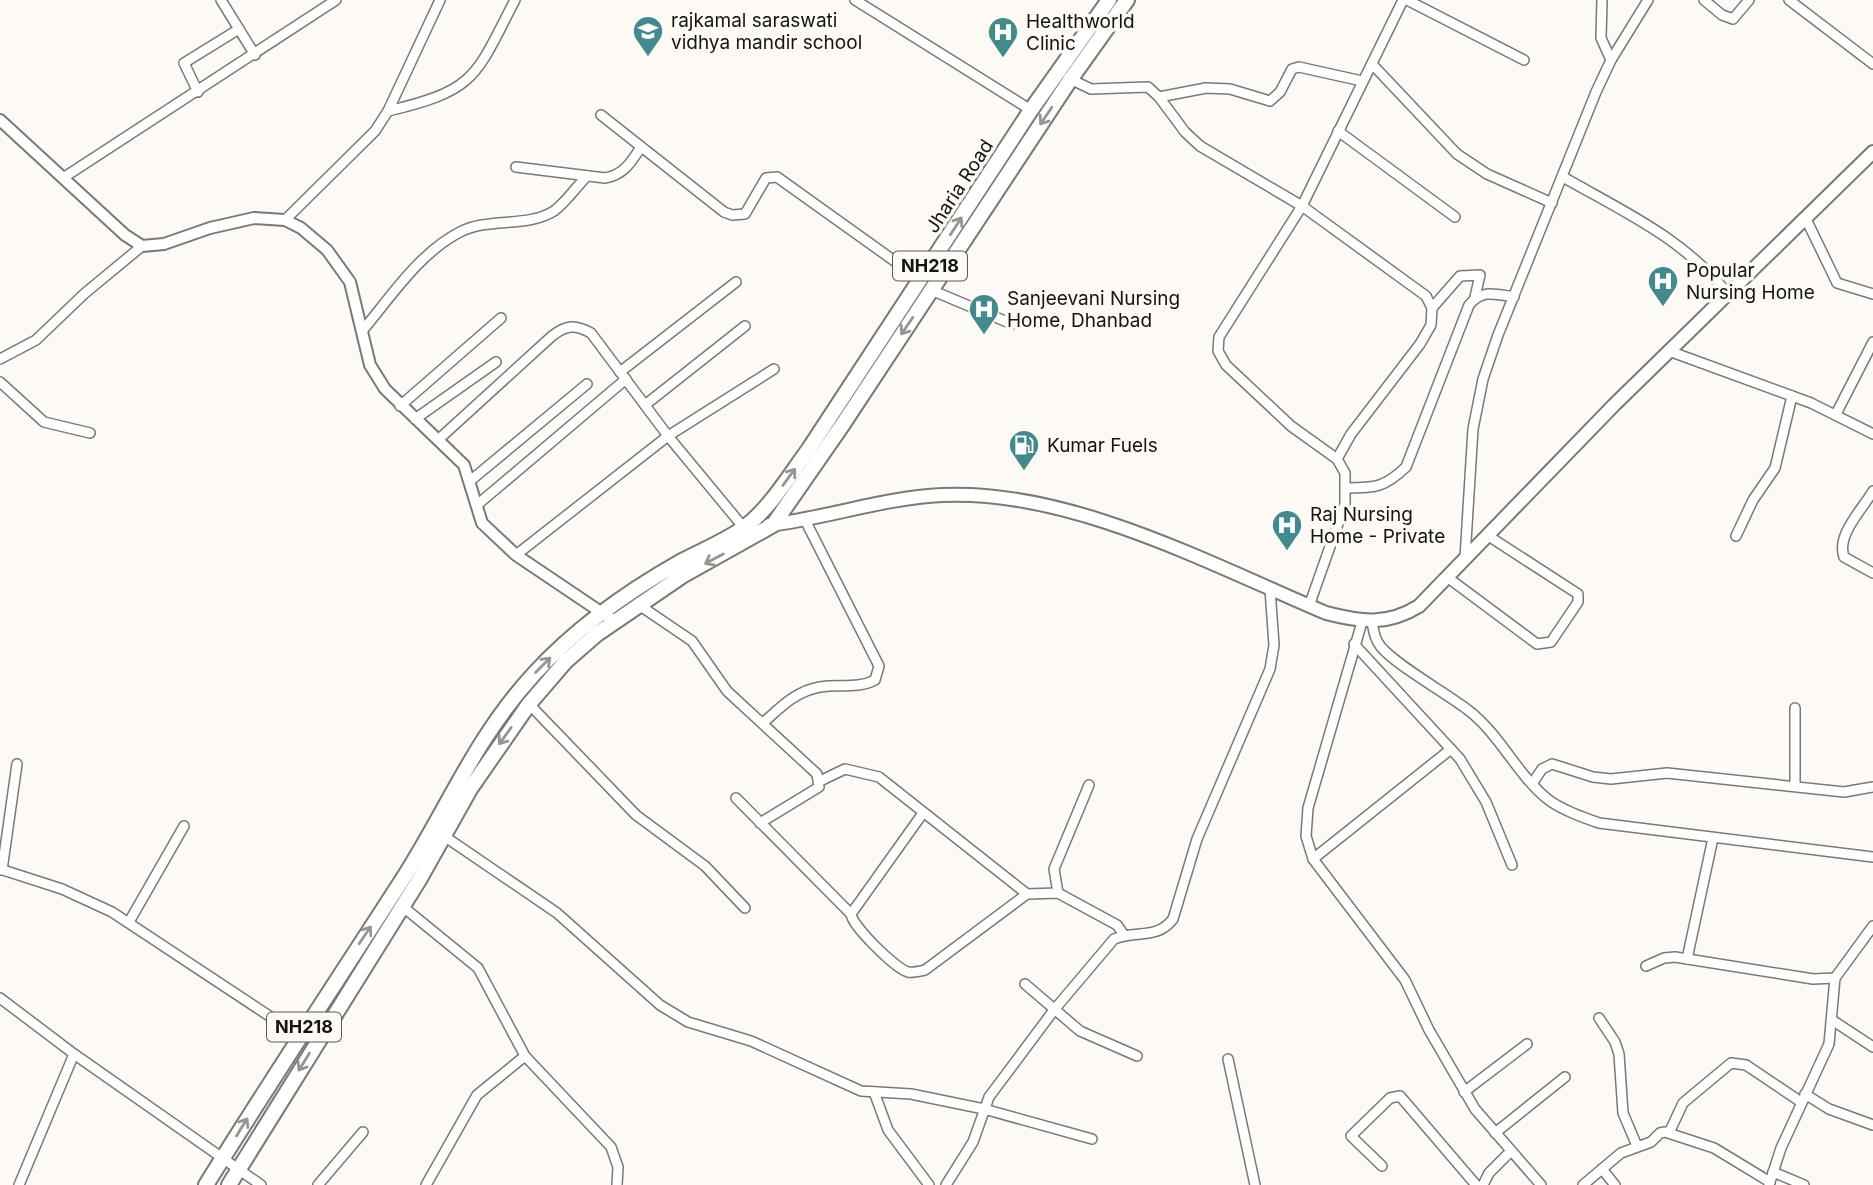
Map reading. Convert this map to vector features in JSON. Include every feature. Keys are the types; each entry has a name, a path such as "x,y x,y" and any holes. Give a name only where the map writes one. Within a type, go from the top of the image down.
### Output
{"highway":[{"name":"Jharia Road","path":"744,528 772,499 926,285 1065,75 1109,0"},
{"name":"Jharia Road","path":"773,525 844,424 1031,110 1065,75 1127,0"},
{"name":"NH218","path":"429,848 444,836 489,760 529,704 608,617 639,605 682,576 773,525"},
{"name":"NH218","path":"206,1185 298,1035 413,876 429,848 469,760 509,703 560,648 608,617 678,564 744,528"},
{"name":"NH218","path":"229,1185 402,906 413,876"}],"main road":[{"path":"744,528 940,495 1022,499 1116,526 1309,606 1367,622 1405,615 1419,606 1669,351 1873,152"}],"street":[{"path":"221,0 255,55"},
{"path":"64,178 336,0"},
{"path":"285,220 357,152 388,111 440,0"},
{"path":"388,111 438,98 468,81 481,66 515,0"},
{"path":"855,0 1031,110"},
{"path":"1309,606 1348,488 1345,473 1337,459 1291,426 1226,365 1218,351 1219,337 1302,206 1362,81 1405,0 1524,60"},
{"path":"1602,0 1601,38 1611,60"},
{"path":"1465,558 1473,429 1483,379 1611,60 1648,0"},
{"path":"1704,0 1722,16 1733,19 1749,0"},
{"path":"1789,0 1873,64"},
{"path":"198,92 184,63 239,29"},
{"path":"1373,64 1457,154 1487,174 1552,203"},
{"path":"1160,97 1206,88 1230,89 1270,100 1280,92 1292,69 1299,67 1362,81"},
{"path":"1065,75 1091,89 1148,87 1160,97 1185,132 1200,146 1302,206 1426,296 1432,308 1430,326 1420,344 1362,418 1337,459"},
{"path":"601,115 732,215 746,214 766,178 772,176 782,179 926,285 1012,324"},
{"path":"0,120 125,236 142,246"},
{"path":"1338,131 1455,217"},
{"path":"516,167 587,176 615,176 628,167 641,147"},
{"path":"362,331 422,261 448,239 486,224 530,219 552,212 587,176"},
{"path":"1563,177 1686,250 1705,266 1728,294"},
{"path":"2,356 36,340 84,294 142,246 164,244 232,221 254,218 285,220 308,234 338,264 350,282 370,365 400,406 439,439 464,465 482,523 516,555 608,617"},
{"path":"1806,219 1837,284 1873,294"},
{"path":"1432,308 1460,276 1479,275 1475,297"},
{"path":"477,505 623,375 736,282"},
{"path":"1348,488 1371,488 1389,483 1406,467 1468,305 1475,297 1487,292 1514,297"},
{"path":"400,406 501,318"},
{"path":"439,439 552,336 569,326 580,326 591,333 668,436 744,528"},
{"path":"645,405 745,326"},
{"path":"1836,414 1873,342"},
{"path":"1669,351 1792,396 1836,414 1873,434"},
{"path":"415,419 496,362"},
{"path":"516,555 668,436 774,369"},
{"path":"0,382 44,422 90,433"},
{"path":"470,481 587,384"},
{"path":"1736,536 1753,500 1774,468 1792,396"},
{"path":"1873,491 1843,536 1841,548 1844,557 1873,573"},
{"path":"764,722 790,698 804,692 820,687 866,685 875,680 879,666 804,518"},
{"path":"1447,577 1537,644 1551,642 1578,602 1578,594 1487,535"},
{"path":"946,1185 972,1142 989,1097 1055,1010 1114,939 1124,935 1157,933 1173,919 1196,839 1270,669 1274,645 1270,589"},
{"path":"639,605 692,641 727,691 764,722 817,774 820,781"},
{"path":"1367,622 1354,644 1308,808 1306,836 1313,859 1405,980 1464,1092 1495,1133 1541,1185"},
{"path":"1367,622 1381,646 1473,713 1514,758 1532,784 1550,800 1576,815 1599,823 1873,858"},
{"path":"1354,644 1451,749 1476,782 1512,865"},
{"path":"529,704 636,815 705,866 745,908"},
{"path":"1795,708 1795,784"},
{"path":"1313,859 1451,749"},
{"path":"17,764 1,869 62,889 129,922 298,1035"},
{"path":"1532,784 1542,769 1552,764 1593,777 1611,779 1667,773 1795,784 1844,792 1873,787"},
{"path":"760,823 811,794 820,781 845,769 869,773 879,777 1027,894"},
{"path":"1058,893 1054,869 1089,785"},
{"path":"736,799 850,914 858,929 899,967 912,972 925,970 1027,894 1058,893 1117,925 1124,935"},
{"path":"850,914 923,813"},
{"path":"129,922 184,826"},
{"path":"444,836 557,913 660,1005 688,1023 751,1041 861,1091 911,1094 984,1109 1092,1139"},
{"path":"1687,959 1713,838"},
{"path":"402,906 478,968 525,1056 611,1147 618,1167 617,1185"},
{"path":"1771,1180 1803,1098 1825,1054 1832,1020 1835,978 1873,926"},
{"path":"1646,966 1664,958 1687,959 1813,979 1835,978"},
{"path":"1025,984 1080,1031 1137,1056"},
{"path":"0,998 74,1054 261,1185"},
{"path":"1599,1018 1615,1042 1619,1054 1623,1113 1637,1146"},
{"path":"1832,1020 1873,1047"},
{"path":"1464,1092 1527,1044"},
{"path":"19,1185 74,1054"},
{"path":"426,1185 477,1095 525,1056"},
{"path":"1228,1059 1255,1185"},
{"path":"1670,1133 1677,1113 1693,1092 1731,1063 1746,1065 1803,1098 1873,1125"},
{"path":"1495,1133 1564,1077"},
{"path":"874,1092 894,1140 929,1185"},
{"path":"1382,1166 1351,1136 1390,1098 1400,1096 1476,1185"},
{"path":"318,1185 363,1132"},
{"path":"1583,1185 1620,1153 1651,1142 1660,1133 1670,1133 1714,1148 1771,1180 1804,1185"},
{"path":"1483,1185 1489,1173 1511,1151"},
{"path":"1602,1169 1615,1185"}],"place":[{"name":"rajkamal saraswati vidhya mandir school","path":"648,58"},
{"name":"Healthworld Clinic","path":"1003,59"},
{"name":"Popular Nursing Home","path":"1663,308"},
{"name":"Sanjeevani Nursing Home, Dhanbad","path":"984,336"},
{"name":"Kumar Fuels","path":"1024,472"},
{"name":"Raj Nursing Home - Private","path":"1287,552"}]}
